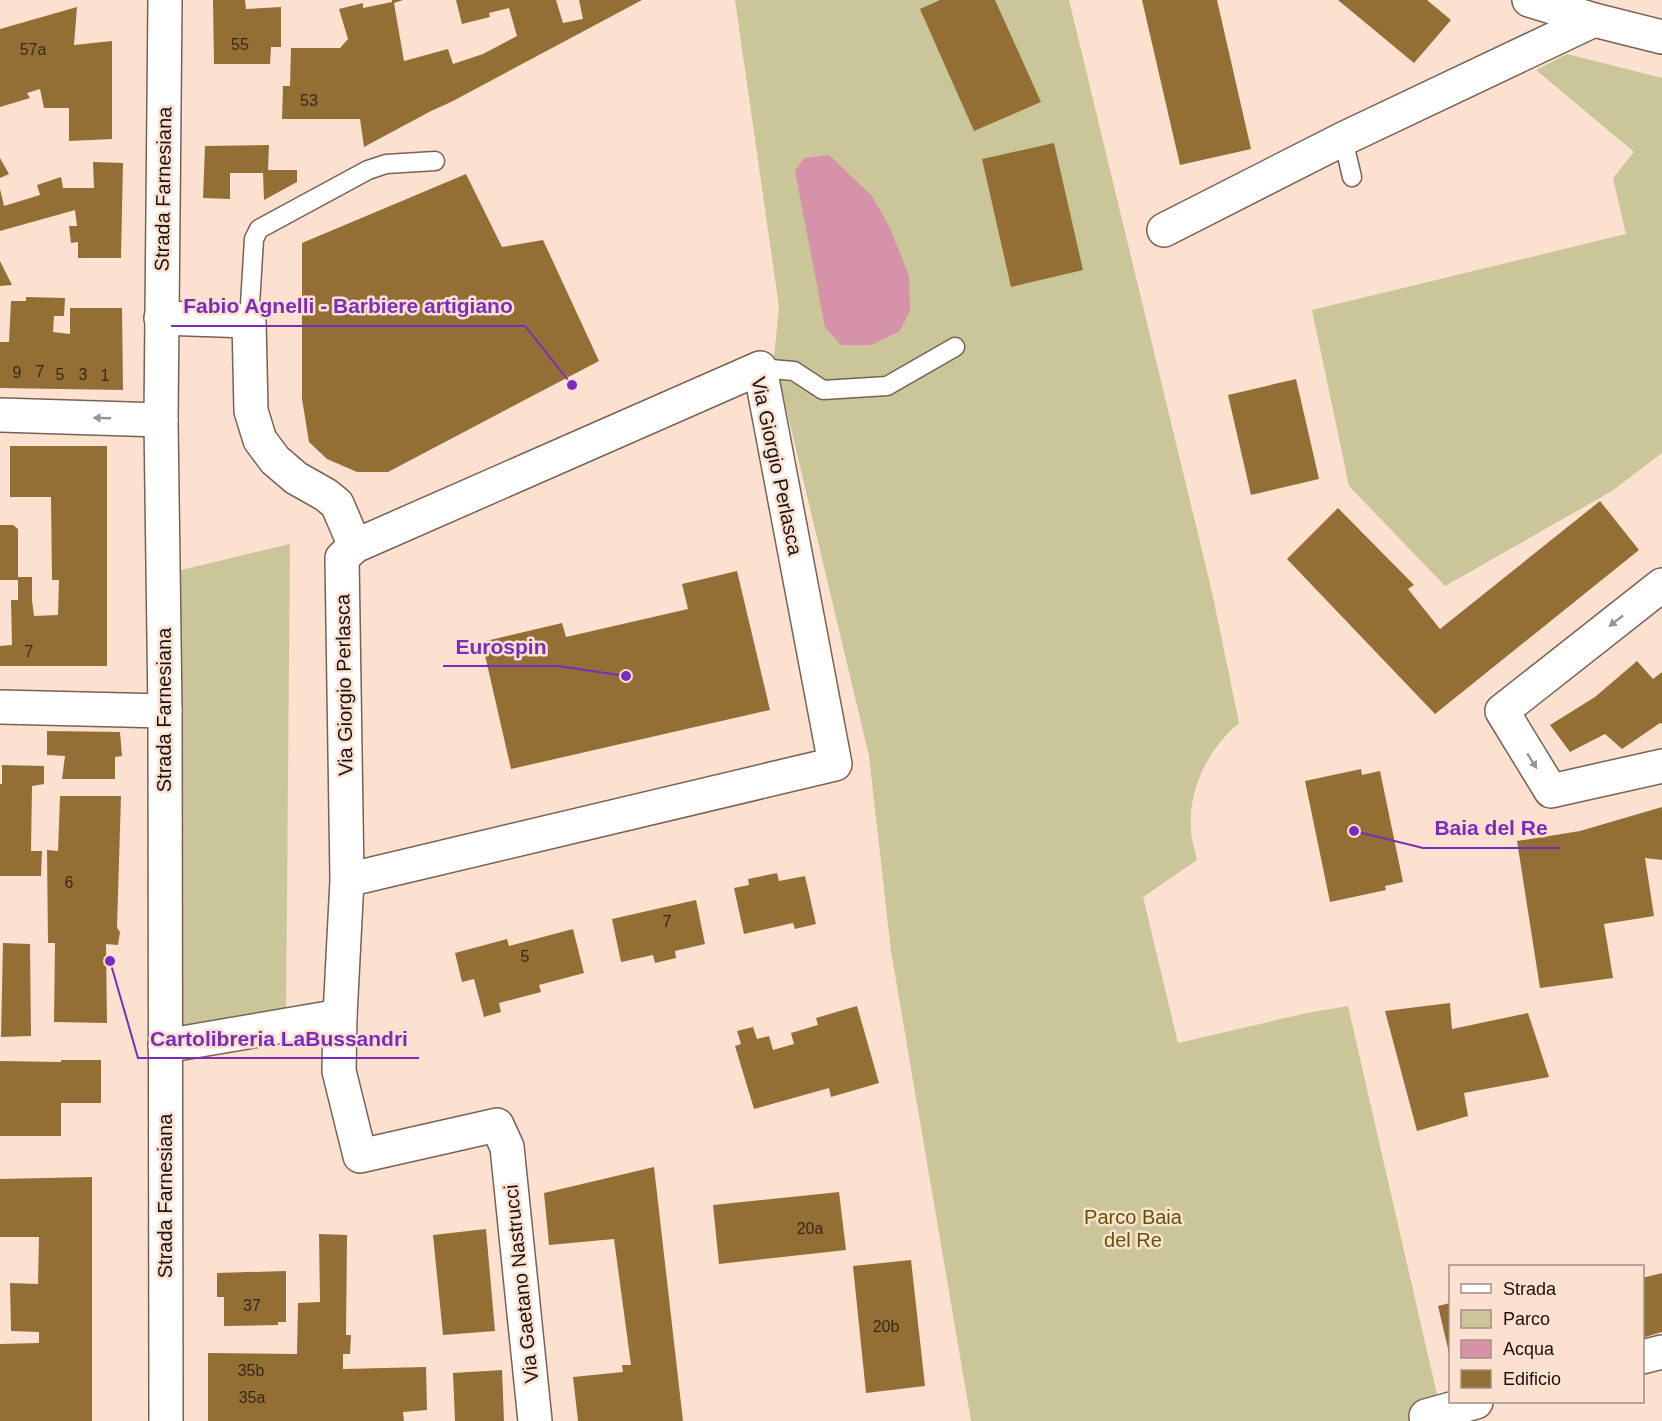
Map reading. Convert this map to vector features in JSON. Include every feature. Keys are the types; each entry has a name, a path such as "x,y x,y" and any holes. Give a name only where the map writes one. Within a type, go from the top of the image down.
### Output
{"street":[{"name":"Strada Farnesiana","path":"165,0 161,420 165,711 166,1421"},
{"path":"1529,0 1594,20 1662,37"},
{"path":"1164,230 1343,139 1594,20"},
{"path":"161,318 249,321 251,411 260,440 275,460 296,478 337,504 355,546"},
{"name":"Via Giorgio Perlasca","path":"347,880 835,764 760,368 355,546 342,558 347,880 339,1071 360,1156 497,1125 507,1146"},
{"path":"0,415 161,420"},
{"path":"1662,585 1502,711 1551,791 1662,766"},
{"path":"0,707 165,711"},
{"path":"165,1046 340,1016"},
{"name":"Via Gaetano Nastrucci","path":"507,1146 535,1421"},
{"path":"1644,1356 1662,1352"},
{"path":"1426,1416 1469,1403"}],"lane":[{"path":"1343,139 1352,177"},
{"path":"249,321 254,238 259,229 368,170 386,164 435,161"},
{"path":"760,368 794,371 823,390 887,386 956,347"}],"green space":[{"name":"Parco Baia del Re","path":"735,0 1069,0 1212,592 1239,723 1218,744 1197,784 1191,814 1192,837 1197,860 1143,897 1178,1043 1307,1013 1348,1006 1443,1421 971,1421 891,951 869,756 774,357 779,307"},
{"path":"1567,54 1662,78 1662,453 1612,491 1445,586 1349,486 1312,310 1626,234 1613,178 1634,152 1536,70"},
{"path":"290,544 286,1020 180,1038 177,571"}],"water":[{"path":"829,155 872,196 890,228 909,276 910,310 900,331 871,345 841,345 825,327 795,171 804,158"}],"building":[{"path":"213,0 245,0 246,9 281,7 281,47 271,47 270,64 214,64"},
{"path":"392,0 403,0 394,3 404,61 448,49 453,64 483,54 517,36 509,8 489,13 490,17 462,24 456,0 556,0 563,23 583,19 579,0 642,0 364,147 360,119 282,119 283,86 290,86 291,48 340,48 348,39 339,9 363,3 363,8 392,2"},
{"path":"940,0 995,0 1041,102 974,131 920,9"},
{"path":"1142,0 1217,0 1251,149 1180,165"},
{"path":"1338,0 1427,0 1451,20 1414,63"},
{"path":"77,7 74,45 112,41 112,139 69,141 69,108 44,108 40,89 27,93 30,98 0,107 0,29"},
{"path":"1054,143 1083,270 1011,287 982,159"},
{"path":"269,145 268,170 297,170 297,182 264,200 263,173 230,173 230,199 203,198 205,146"},
{"path":"0,158 9,174 0,178"},
{"path":"93,162 123,163 121,258 78,258 78,242 71,243 69,226 77,226 75,210 0,231 0,189 4,206 40,195 37,185 61,177 63,188 94,188"},
{"path":"466,174 502,247 543,240 599,361 388,472 357,472 327,459 309,442 302,399 302,243"},
{"path":"0,261 12,285 0,286"},
{"path":"26,297 65,298 64,316 54,316 53,332 70,334 70,308 122,308 123,390 0,388 0,342 9,342 11,301 26,301"},
{"path":"1296,379 1319,479 1251,495 1228,395"},
{"path":"10,446 107,446 107,666 0,666 0,646 12,645 11,600 18,600 18,580 0,580 0,525 13,525 18,529 18,577 32,577 34,616 58,615 59,580 52,580 51,497 10,497"},
{"path":"1600,501 1639,550 1435,714 1287,559 1338,508 1414,585 1408,589 1440,629"},
{"path":"737,571 770,710 511,769 482,642 562,623 566,637 688,609 682,584"},
{"path":"1637,661 1653,679 1662,672 1662,724 1660,723 1622,749 1605,734 1570,752 1550,725 1595,697"},
{"path":"47,731 120,732 122,756 115,757 115,779 62,779 65,756 47,755"},
{"path":"2,765 44,766 44,784 32,786 31,851 42,851 41,876 0,876"},
{"path":"1361,769 1362,775 1380,771 1403,882 1385,886 1386,890 1330,902 1305,781"},
{"path":"60,796 121,796 117,928 120,932 118,945 106,944 107,1023 54,1022 55,943 48,943 47,850 58,851"},
{"path":"1662,807 1662,860 1645,858 1654,916 1604,924 1613,978 1540,988 1517,841 1580,831"},
{"path":"777,873 779,881 805,876 816,924 795,929 793,923 744,934 734,888 749,885 748,879"},
{"path":"696,900 705,944 675,951 676,958 655,963 653,955 621,962 612,919"},
{"path":"573,929 584,973 539,985 541,992 499,1003 501,1012 484,1017 474,979 462,982 455,953 507,939 509,946"},
{"path":"3,943 30,944 31,1036 1,1037"},
{"path":"1450,1003 1452,1029 1528,1013 1549,1077 1464,1093 1468,1116 1417,1131 1385,1011"},
{"path":"857,1006 879,1083 831,1097 829,1088 754,1109 735,1046 741,1044 737,1031 753,1027 757,1039 769,1036 773,1050 794,1044 791,1033 818,1025 816,1018"},
{"path":"61,1060 101,1060 101,1103 61,1103 61,1136 0,1136 0,1061 61,1062"},
{"path":"654,1167 683,1421 578,1421 573,1377 623,1372 622,1365 631,1365 614,1239 549,1245 544,1193"},
{"path":"92,1177 92,1421 0,1421 0,1344 39,1343 39,1332 11,1331 10,1283 38,1284 39,1237 0,1237 0,1179"},
{"path":"839,1192 846,1250 719,1264 713,1205"},
{"path":"486,1229 495,1331 443,1335 433,1235"},
{"path":"319,1234 347,1235 346,1335 351,1335 350,1354 343,1354 343,1369 426,1367 427,1410 403,1412 404,1421 208,1421 208,1353 297,1354 298,1303 320,1302"},
{"path":"911,1260 925,1386 866,1393 853,1266"},
{"path":"286,1271 286,1322 278,1322 278,1325 224,1326 224,1297 217,1297 217,1273"},
{"path":"1662,1273 1662,1332 1644,1337 1644,1278"},
{"path":"1449,1303 1449,1353 1438,1306"},
{"path":"502,1370 504,1421 455,1421 453,1373"}],"place":[{"name":"Fabio Agnelli - Barbiere artigiano","path":"572,385"},
{"name":"Eurospin","path":"626,676"},
{"name":"Baia del Re","path":"1354,831"},
{"name":"Cartolibreria LaBussandri","path":"110,961"}]}
